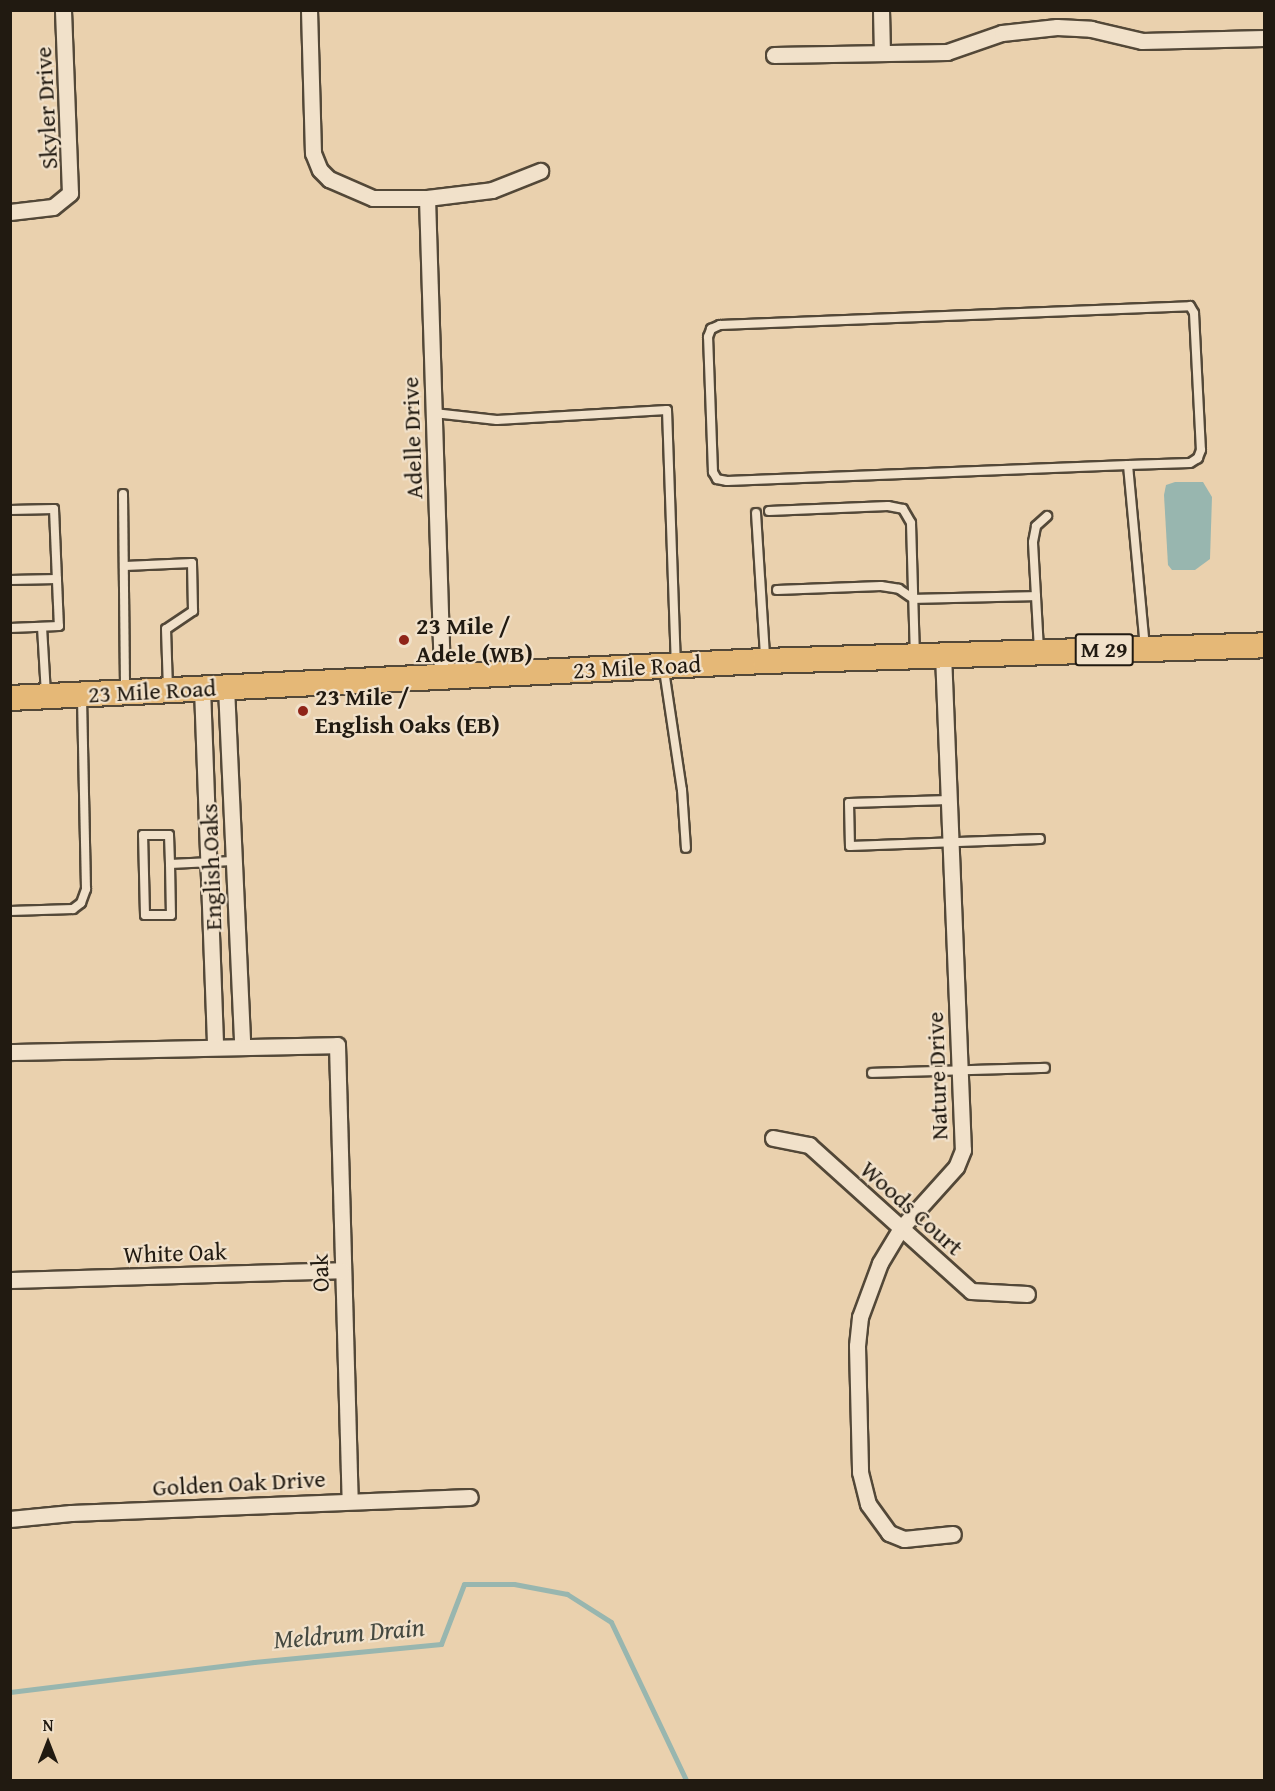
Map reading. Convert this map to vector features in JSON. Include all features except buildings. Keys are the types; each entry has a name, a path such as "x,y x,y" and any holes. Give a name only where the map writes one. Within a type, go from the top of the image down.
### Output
{"main road":[{"name":"23 Mile Road","path":"10,698 670,665 943,654 1264,645"}],"street":[{"name":"Skyler Drive","path":"10,212 40,211 64,202 72,183 63,10"},
{"path":"309,10 313,153 320,170 342,187 373,198 427,198 492,190 540,171"},
{"path":"881,10 882,53"},
{"path":"774,55 960,50 1002,33 1057,27 1091,29 1142,41 1264,38"},
{"name":"Adelle Drive","path":"427,198 442,676"},
{"name":"Nature Drive","path":"943,654 964,1136 960,1158 901,1228 880,1263 860,1317 856,1346 860,1472 868,1504 889,1533 904,1539 953,1534"},
{"name":"English Oaks","path":"226,687 242,1046"},
{"name":"English Oaks","path":"202,688 215,1046"},
{"name":"Oak","path":"242,1046 337,1045 350,1500"},
{"path":"10,1052 242,1046"},
{"name":"Woods Court","path":"773,1138 809,1145 971,1291 1027,1294"},
{"name":"White Oak","path":"10,1280 342,1270"},
{"name":"Golden Oak Drive","path":"10,1519 350,1500 470,1497"}],"lane":[{"path":"1190,306 1194,313 1201,450 1198,458 1190,463 1128,465 727,481 717,479 713,472 708,337 711,329 720,325 1190,306"},
{"path":"434,413 497,420 667,410 670,665 686,848"},
{"path":"1128,465 1145,648"},
{"path":"123,494 125,692"},
{"path":"769,511 888,506 903,509 911,522 915,655"},
{"path":"10,510 54,509 59,626 10,628"},
{"path":"756,513 765,661"},
{"path":"1039,652 1033,542 1036,526 1047,516"},
{"path":"125,566 192,563 194,611 166,629 168,690"},
{"path":"10,580 57,579"},
{"path":"777,590 881,586 898,589 914,599 1036,596"},
{"path":"42,627 46,696"},
{"path":"10,911 73,909 81,903 86,890 82,695"},
{"path":"950,800 849,803 850,846 1040,839"},
{"path":"143,835 169,835 170,864 171,915 145,915 143,835"},
{"path":"170,864 233,861"},
{"path":"872,1073 1045,1068"}],"water":[{"path":"1175,482 1203,482 1212,497 1210,559 1195,570 1172,570 1168,565 1164,495 1166,485"}],"waterway":[{"name":"Meldrum Drain","path":"10,1692 254,1662 441,1644 464,1584 514,1584 567,1594 611,1622 686,1780"}],"place":[{"name":"23 Mile / Adele (WB)","path":"404,640"},
{"name":"23 Mile / English Oaks (EB)","path":"303,711"}]}
